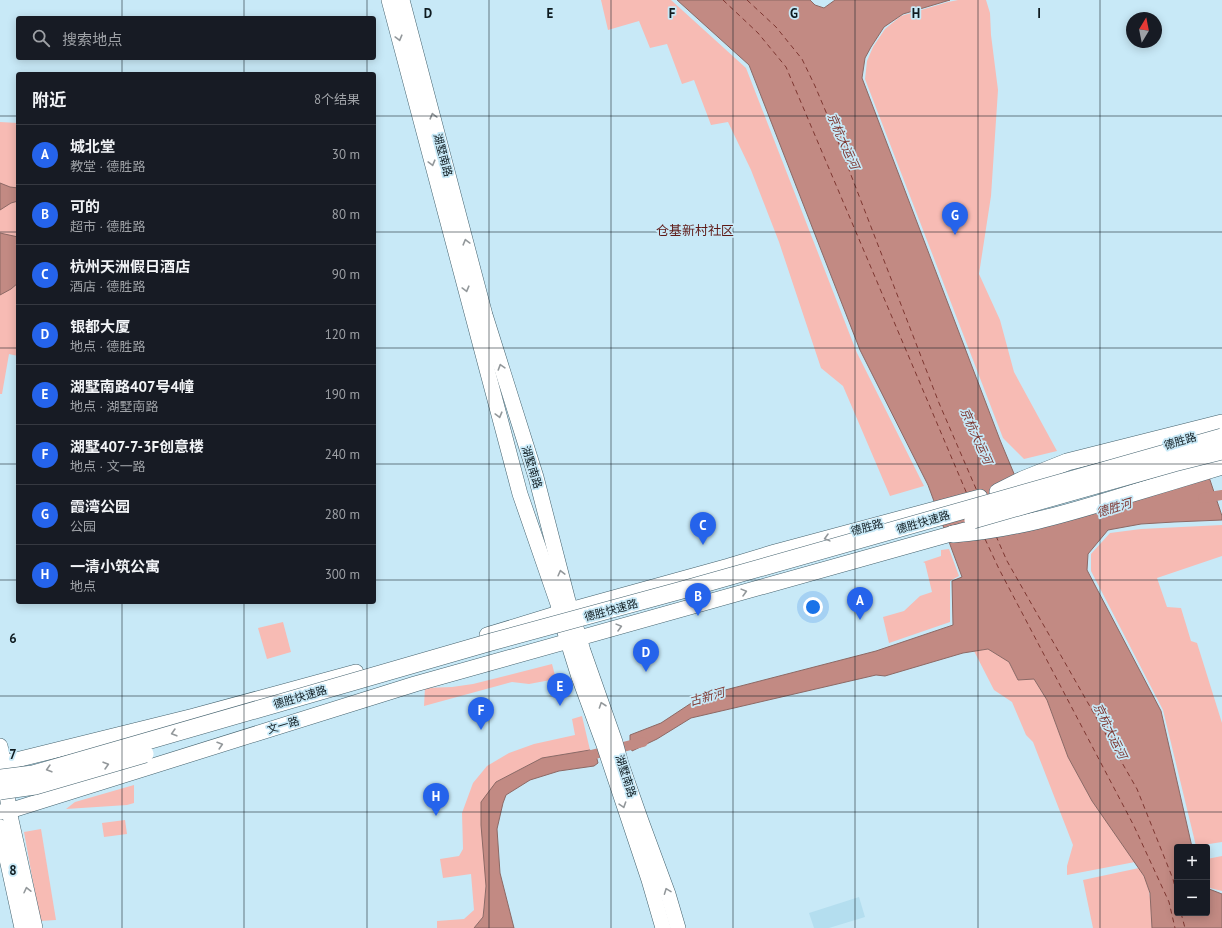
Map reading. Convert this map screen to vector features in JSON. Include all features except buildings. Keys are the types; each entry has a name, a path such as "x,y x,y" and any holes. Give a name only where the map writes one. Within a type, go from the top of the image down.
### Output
{"highway":[{"path":"998,492 1022,480 1067,462 1222,423"},
{"name":"德胜快速路","path":"1,769 33,774 491,642 682,590 1222,436"},
{"path":"953,534 978,532 1014,526 1068,513 1219,459"},
{"name":"德胜快速路","path":"0,791 35,786 683,598 1009,510 1174,463 1219,459"}],"main road":[{"name":"湖墅南路","path":"389,0 520,494 558,604 565,612"},
{"name":"湖墅南路","path":"402,0 485,315 536,477 565,612 574,640 579,678 610,743 663,928"},
{"name":"德胜路","path":"565,612 775,552 1222,430"},
{"path":"574,640 953,534"},
{"path":"1,769 272,696 565,612"},
{"name":"文一路","path":"5,812 415,684 574,640"},
{"path":"0,746 5,812 36,928"},
{"name":"湖墅南路","path":"616,766 651,849 668,894 678,928"},
{"path":"0,827 22,928"}],"shaded area":[{"path":"601,0 671,0 746,68 857,353 924,486 890,496 843,386 821,368 779,242 751,170 728,122 711,125 694,80 682,84 667,44 650,48 639,21 608,30"},
{"path":"958,0 986,0 990,13 991,35 998,90 991,196 979,274 1000,320 1014,372 1057,451 1024,459 1003,438 865,79 867,61 873,47 885,29 901,16"},
{"path":"0,122 16,123 16,356 9,354 2,394 0,394"},
{"path":"1222,525 1222,556 1157,578 1167,607 1181,608 1191,641 1197,643 1222,723 1222,842 1196,844 1163,710 1091,571 1091,554 1110,533 1141,529"},
{"path":"949,549 959,576 950,581 950,622 889,643 883,617 904,611 920,596 932,592 925,563 923,562 941,556 941,550"},
{"path":"283,622 291,652 267,659 258,628"},
{"path":"988,649 1009,662 1018,680 1034,679 1047,700 1068,757 1092,801 1135,862 1067,875 1067,866 1073,845 1033,742 1026,735 1012,702 994,690 974,651"},
{"path":"552,664 556,679 529,684 512,682 424,706 425,688 452,687 473,684"},
{"path":"582,716 590,750 542,758 496,782 483,917 474,928 437,928 437,921 464,919 474,910 471,874 443,878 440,859 459,856 463,849 462,813 473,783 487,766 509,753 534,744 575,735 572,719"},
{"path":"134,785 134,803 127,805 66,809 75,802"},
{"path":"125,820 127,834 104,837 102,823"},
{"path":"41,829 56,920 40,921 24,832"},
{"path":"1222,856 1222,891 1210,888 1210,858"},
{"path":"1139,868 1149,889 1152,928 1093,928 1083,880"},
{"path":"859,897 865,917 829,928 814,928 809,913"}],"water":[{"name":"京杭大运河","path":"677,0 810,0 815,5 824,8 835,0 950,0 903,14 884,27 865,58 862,78 1000,440 1037,529 1209,477 1222,516 1222,520 1141,524 1108,530 1088,554 1087,570 1161,711 1191,844 1174,844 1174,916 1210,916 1210,889 1222,894 1222,928 1152,928 1150,893 1144,876 1092,801 1068,757 1047,700 1034,679 1018,680 1009,662 988,649 963,653 885,676 876,675 691,718 657,739 632,751 630,735 661,723 702,696 876,651 953,625 952,581 962,577 928,485 860,350 749,65"},
{"path":"0,183 16,188 16,202 0,210"},
{"path":"0,233 16,237 16,285 0,295"},
{"path":"590,750 596,755 598,763 594,766 559,771 530,780 506,795 497,829 500,873 514,928 474,928 483,917 486,886 481,825 481,802 496,782 542,758"}],"waterway":[{"name":"德胜河","path":"1203,498 1222,495"},
{"name":"古新河","path":"583,757 643,742"}],"ferry route":[{"path":"723,0 758,33 786,67 967,494"},
{"path":"747,0 776,27 802,59 815,86 834,131 939,403 977,491"},
{"path":"996,536 1007,561 1137,789 1174,883"},
{"path":"985,539 999,569 1134,826 1169,902 1175,928"},
{"path":"1182,916 1185,928"}],"place":[{"name":"霞湾公园","path":"955,235"},
{"name":"杭州天洲假日酒店","path":"703,545"},
{"name":"可的","path":"698,616"},
{"name":"城北堂","path":"860,620"},
{"name":"银都大厦","path":"646,672"},
{"name":"湖墅南路407号4幢","path":"560,706"},
{"name":"湖墅407-7-3F创意楼","path":"481,730"},
{"name":"一清小筑公寓","path":"436,816"}],"district":[{"name":"仓基新村社区","path":"695,230"}]}
